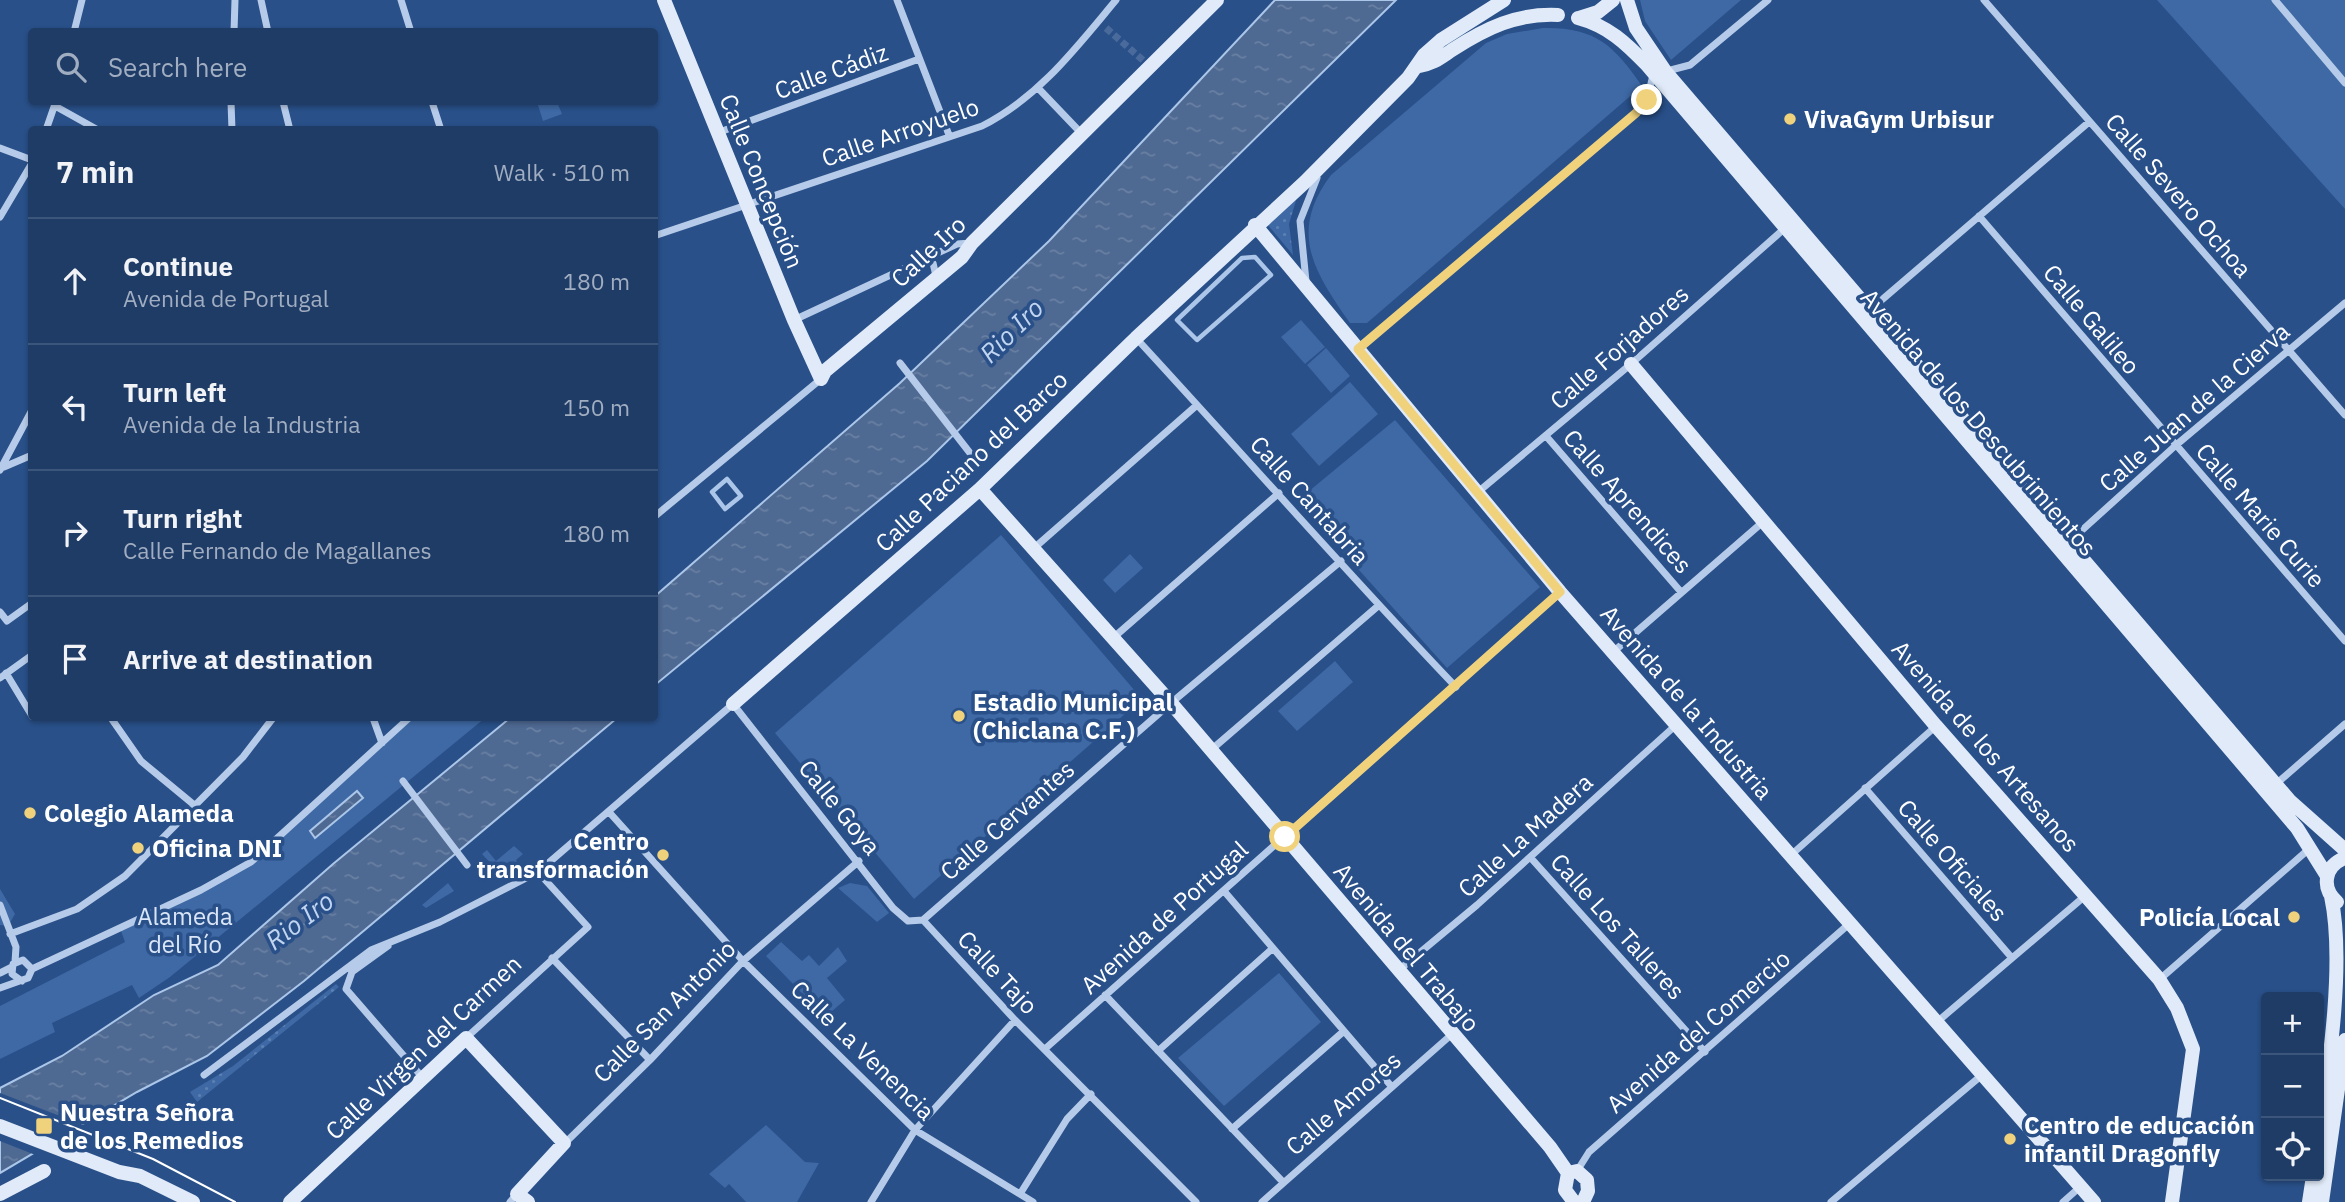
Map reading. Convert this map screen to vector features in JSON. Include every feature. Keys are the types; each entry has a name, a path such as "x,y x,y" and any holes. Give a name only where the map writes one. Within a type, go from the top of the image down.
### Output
{"street":[{"path":"75,28 82,0"},
{"path":"234,28 235,0"},
{"path":"261,0 267,28"},
{"path":"401,0 410,28"},
{"path":"897,0 949,135"},
{"name":"Calle Arroyuelo","path":"658,235 982,126 1005,114 1039,89 1116,0"},
{"name":"Calle Iro","path":"658,514 821,379 825,372 962,257 972,243 1082,135 1147,64 1217,0"},
{"name":"Calle Paciano del Barco","path":"397,939 440,922 538,872 609,812 980,489 1255,225 1331,156 1419,66 1424,55 1441,40 1504,0"},
{"path":"1537,0 1558,15"},
{"path":"1578,18 1598,12 1613,0"},
{"name":"Avenida de los Descubrimientos","path":"1628,0 1636,28 1659,73 1783,229 2311,848 2327,876 2331,896"},
{"path":"1358,349 1636,113 1647,100 1659,73 1690,65 1768,0"},
{"name":"Calle Severo Ochoa","path":"1984,0 2345,415"},
{"path":"2275,0 2345,83"},
{"name":"Calle Concepción","path":"669,1 717,133 821,379"},
{"name":"Calle Paciano del Barco","path":"1419,66 1433,64 1493,25 1540,14 1558,15"},
{"name":"Avenida de los Descubrimientos","path":"1558,15 1599,23 1659,73 1870,310 2276,784 2314,825 2345,850"},
{"path":"1098,21 1106,28"},
{"name":"Calle Cádiz","path":"717,133 919,59"},
{"path":"1039,89 1082,135"},
{"path":"47,126 55,105"},
{"path":"57,105 91,126"},
{"path":"231,105 232,126"},
{"path":"285,105 289,126"},
{"path":"433,105 440,126"},
{"path":"1870,310 2089,122"},
{"path":"0,148 28,159"},
{"path":"1309,292 1303,267 1300,221 1313,183 1331,156"},
{"path":"0,217 28,168"},
{"name":"Calle Galileo","path":"1979,216 2175,446"},
{"name":"Avenida de la Industria","path":"1255,225 1612,653 2094,1202"},
{"name":"Calle Forjadores","path":"1478,492 1631,364 1783,229"},
{"path":"794,320 957,244 972,243"},
{"path":"922,260 935,266 934,280"},
{"name":"Calle Juan de la Cierva","path":"2069,542 2175,446 2345,303"},
{"name":"Calle Cantabria","path":"1136,338 1341,561 1378,606 1456,687"},
{"path":"900,363 970,453"},
{"name":"Avenida de los Artesanos","path":"1631,364 1936,726 2159,979 2177,1008 2193,1049 2172,1202"},
{"path":"1032,550 1197,405"},
{"path":"1,468 28,417"},
{"name":"Calle Aprendices","path":"1546,436 1681,592"},
{"name":"Calle Marie Curie","path":"2175,446 2345,641"},
{"path":"1,468 28,458"},
{"name":"Avenida del Trabajo","path":"980,489 1212,750 1451,1035 1573,1172 1587,1180 1582,1199"},
{"path":"1113,638 1279,493"},
{"path":"1612,653 1765,520"},
{"name":"Calle Cervantes","path":"923,920 1171,703 1341,561"},
{"name":"Avenida de Portugal","path":"1045,1048 1456,687 1560,592"},
{"path":"1212,750 1378,606"},
{"path":"0,612 7,621 28,607"},
{"path":"28,657 3,675 28,711"},
{"name":"Calle Goya","path":"733,705 894,908 908,921 923,920"},
{"path":"113,721 141,761 193,804"},
{"path":"6,928 77,909 125,876 193,804 243,757 270,721"},
{"path":"374,721 382,743"},
{"path":"32,969 201,890 251,862 406,721"},
{"path":"2276,784 2345,724"},
{"name":"Calle La Madera","path":"1398,971 1530,857 1676,725"},
{"path":"1791,855 1936,726"},
{"path":"402,781 467,865"},
{"name":"Calle Oficiales","path":"1865,788 2012,958"},
{"name":"Calle La Venencia","path":"609,812 743,961 915,1130 1032,1202"},
{"path":"2159,979 2311,848"},
{"name":"Calle Los Talleres","path":"1530,857 1705,1052"},
{"path":"2327,876 2334,864 2345,858"},
{"name":"Calle San Antonio","path":"518,1199 564,1143 650,1060 743,961 859,861"},
{"name":"Calle Virgen del Carmen","path":"290,1202 588,927 538,872"},
{"path":"1224,891 1392,1087"},
{"path":"1936,1024 2086,895"},
{"path":"2331,896 2345,905"},
{"path":"2322,1118 2343,964 2339,915 2331,896"},
{"path":"0,905 6,928 16,947 13,976 22,981"},
{"name":"Calle Tajo","path":"923,920 1015,1020 1196,1202"},
{"name":"Avenida del Comercio","path":"1573,1172 1589,1152 1849,924"},
{"path":"204,1075 371,950 397,939"},
{"path":"397,939 352,972 346,989 423,1079"},
{"path":"1158,1051 1273,948"},
{"path":"552,958 650,1060"},
{"path":"0,973 27,961 32,969 30,976 22,981 0,988"},
{"path":"1105,995 1282,1181"},
{"path":"871,1202 915,1130 1015,1020"},
{"path":"1231,1129 1344,1031"},
{"name":"Calle Amores","path":"1262,1202 1282,1181 1451,1035"},
{"path":"466,1038 564,1143"},
{"path":"2322,1202 2345,1040"},
{"path":"1830,1202 1982,1075"},
{"path":"1020,1194 1067,1119 1091,1094"},
{"path":"0,1126 124,1174 140,1177 193,1202"},
{"path":"0,1194 44,1171"},
{"path":"1573,1172 1564,1185 1582,1199"},
{"path":"124,1174 136,1185 171,1202"},
{"path":"2309,1202 2312,1181"},
{"path":"2063,1202 2080,1187"}],"green space":[{"path":"1640,0 1741,0 1671,60 1645,21"},
{"path":"2157,0 2345,0 2345,209"},
{"path":"1543,28 1576,31 1602,41 1622,60 1642,86 1367,323 1350,323 1326,286 1311,251 1311,215 1318,196 1331,175 1486,43 1507,34"},
{"path":"538,105 558,105 562,114 543,121"},
{"path":"1297,197 1289,224 1293,255 1267,224"},
{"path":"1301,320 1325,347 1305,364 1281,337"},
{"path":"1326,348 1350,376 1331,393 1307,365"},
{"path":"1350,382 1378,414 1319,466 1291,434"},
{"path":"1395,420 1540,587 1447,668 1297,501"},
{"name":"Estadio Municipal (Chiclana C.F.)","path":"1001,535 1142,699 914,899 775,733"},
{"path":"1130,554 1143,568 1115,593 1103,580"},
{"path":"1335,661 1353,682 1297,731 1278,711"},
{"name":"Alameda del Río","path":"406,721 481,721 170,977 139,998 132,985 52,1023 55,1032 0,1059 0,1006 125,942 121,931 251,862"},
{"path":"514,846 523,854 516,860 520,867 514,869 503,870 490,863 482,854 487,850 496,861"},
{"path":"448,883 454,891 426,908 422,905"},
{"path":"850,883 867,886 889,913 877,922 838,888"},
{"path":"0,889 15,914 8,926 0,925"},
{"path":"781,942 802,961 809,955 819,966 838,947 847,961 827,978 845,1000 825,1017 766,956"},
{"path":"1279,973 1321,1022 1224,1106 1178,1058"},
{"path":"336,984 339,987 197,1102 190,1092 233,1066"},
{"path":"766,1125 805,1162 819,1163 797,1202 746,1202 729,1184 725,1188 709,1174"}],"water":[{"name":"Rio Iro","path":"1275,0 1396,0 927,461 658,683 658,594 900,383 1049,241"},
{"name":"Rio Iro","path":"506,721 613,721 304,981 207,1056 137,1092 0,1173 0,1088 62,1056 154,995 218,965 333,864"},
{"path":"357,791 363,798 315,838 310,831"}],"pier":[{"path":"0,1093 86,1126 38,1156 0,1141"}],"waterway":[{"path":"1255,257 1271,275 1197,340 1177,320 1242,258 1255,257"},
{"path":"727,479 741,496 725,509 712,492 727,479"}],"tunnel":[{"path":"1106,28 1145,62"}],"tram line":[{"path":"0,1098 153,1159 235,1202"}],"place":[{"name":"VivaGym Urbisur","path":"1790,119"},
{"name":"Estadio Municipal (Chiclana C.F.)","path":"959,716"},
{"name":"Colegio Alameda","path":"30,813"},
{"name":"Oficina DNI","path":"138,848"},
{"name":"Centro transformación","path":"663,855"},
{"name":"Policía Local","path":"2294,917"},
{"name":"Nuestra Señora de los Remedios","path":"44,1126"},
{"name":"Centro de educación infantil Dragonfly","path":"2010,1139"}],"route":[{"path":"1285,837 1560,592 1358,349 1636,113 1647,100"}]}
